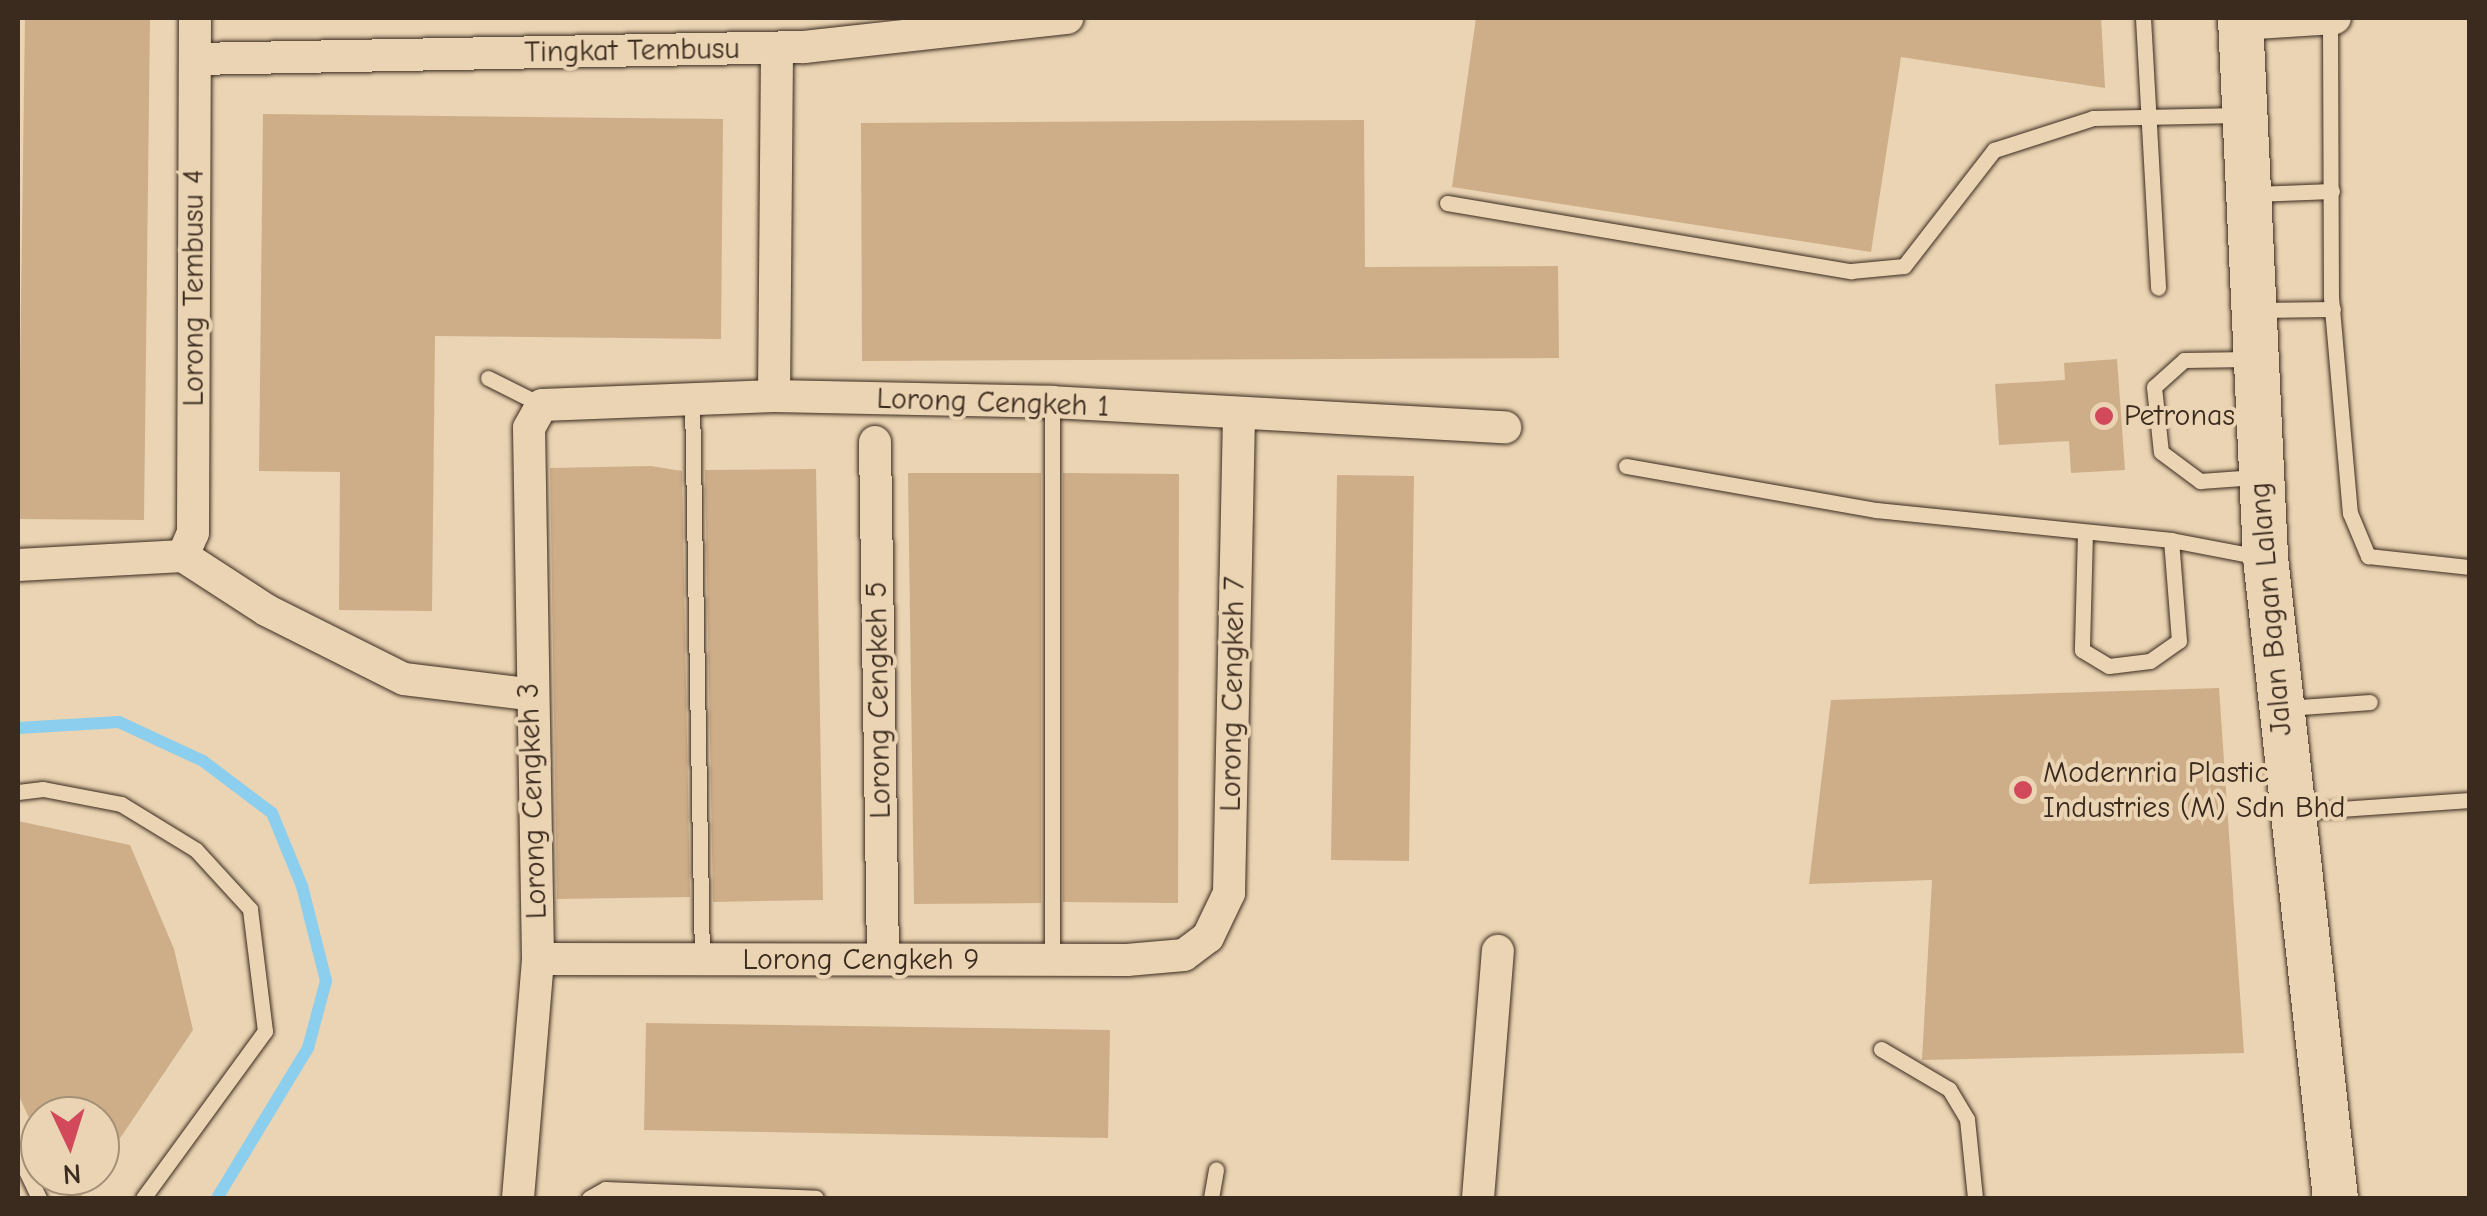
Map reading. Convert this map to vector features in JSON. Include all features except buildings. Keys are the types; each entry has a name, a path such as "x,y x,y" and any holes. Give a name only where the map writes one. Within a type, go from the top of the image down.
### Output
{"main road":[{"name":"Jalan Bagan Lalang","path":"2240,21 2240,115 2265,557 2288,812 2335,1198"}],"street":[{"name":"Lorong Tembusu 4","path":"182,556 193,533 195,18"},
{"name":"Tingkat Tembusu","path":"194,59 776,48 1067,18"},
{"path":"2240,21 2333,18"},
{"path":"774,396 776,48"},
{"name":"Lorong Cengkeh 1","path":"542,405 774,396 1052,402 1239,416 1505,427"},
{"name":"Lorong Cengkeh 3","path":"518,1198 538,959 528,694 529,428 542,405"},
{"name":"Lorong Cengkeh 7","path":"1184,955 1208,937 1229,893 1239,416"},
{"name":"Lorong Cengkeh 5","path":"875,442 884,958"},
{"path":"18,565 182,556 266,610 404,679 528,694"},
{"path":"1478,1198 1498,952"},
{"name":"Lorong Cengkeh 9","path":"538,959 1052,959 1184,955"}],"lane":[{"path":"2143,18 2158,288"},
{"path":"2333,18 2332,309 2350,513 2368,556 2470,568"},
{"path":"1447,203 1851,271 1904,266 1994,150 2093,118 2148,122 2240,115"},
{"path":"2245,194 2332,191"},
{"path":"2250,310 2332,309"},
{"path":"2252,359 2184,360 2154,387 2161,452 2200,481 2260,476"},
{"name":"Lorong Cengkeh 1","path":"488,378 542,405"},
{"path":"692,398 702,961"},
{"path":"1052,402 1052,959"},
{"path":"1626,466 1876,510 2171,540 2265,557"},
{"path":"2085,532 2082,650 2109,666 2150,661 2179,641 2171,540"},
{"path":"2278,708 2370,702"},
{"path":"18,792 43,789 122,804 196,850 250,909 265,1031 144,1198"},
{"path":"2288,812 2470,800"},
{"path":"1882,1049 1949,1089 1967,1119 1975,1198"},
{"path":"18,1154 39,1198"},
{"path":"1211,1198 1216,1169"},
{"path":"589,1198 605,1190 816,1198"}],"waterway":[{"path":"18,728 119,722 203,761 272,813 302,886 326,981 308,1048 217,1198"}],"place":[{"name":"Petronas","path":"2104,416"},
{"name":"Modernria Plastic Industries (M) Sdn Bhd","path":"2023,790"}]}
